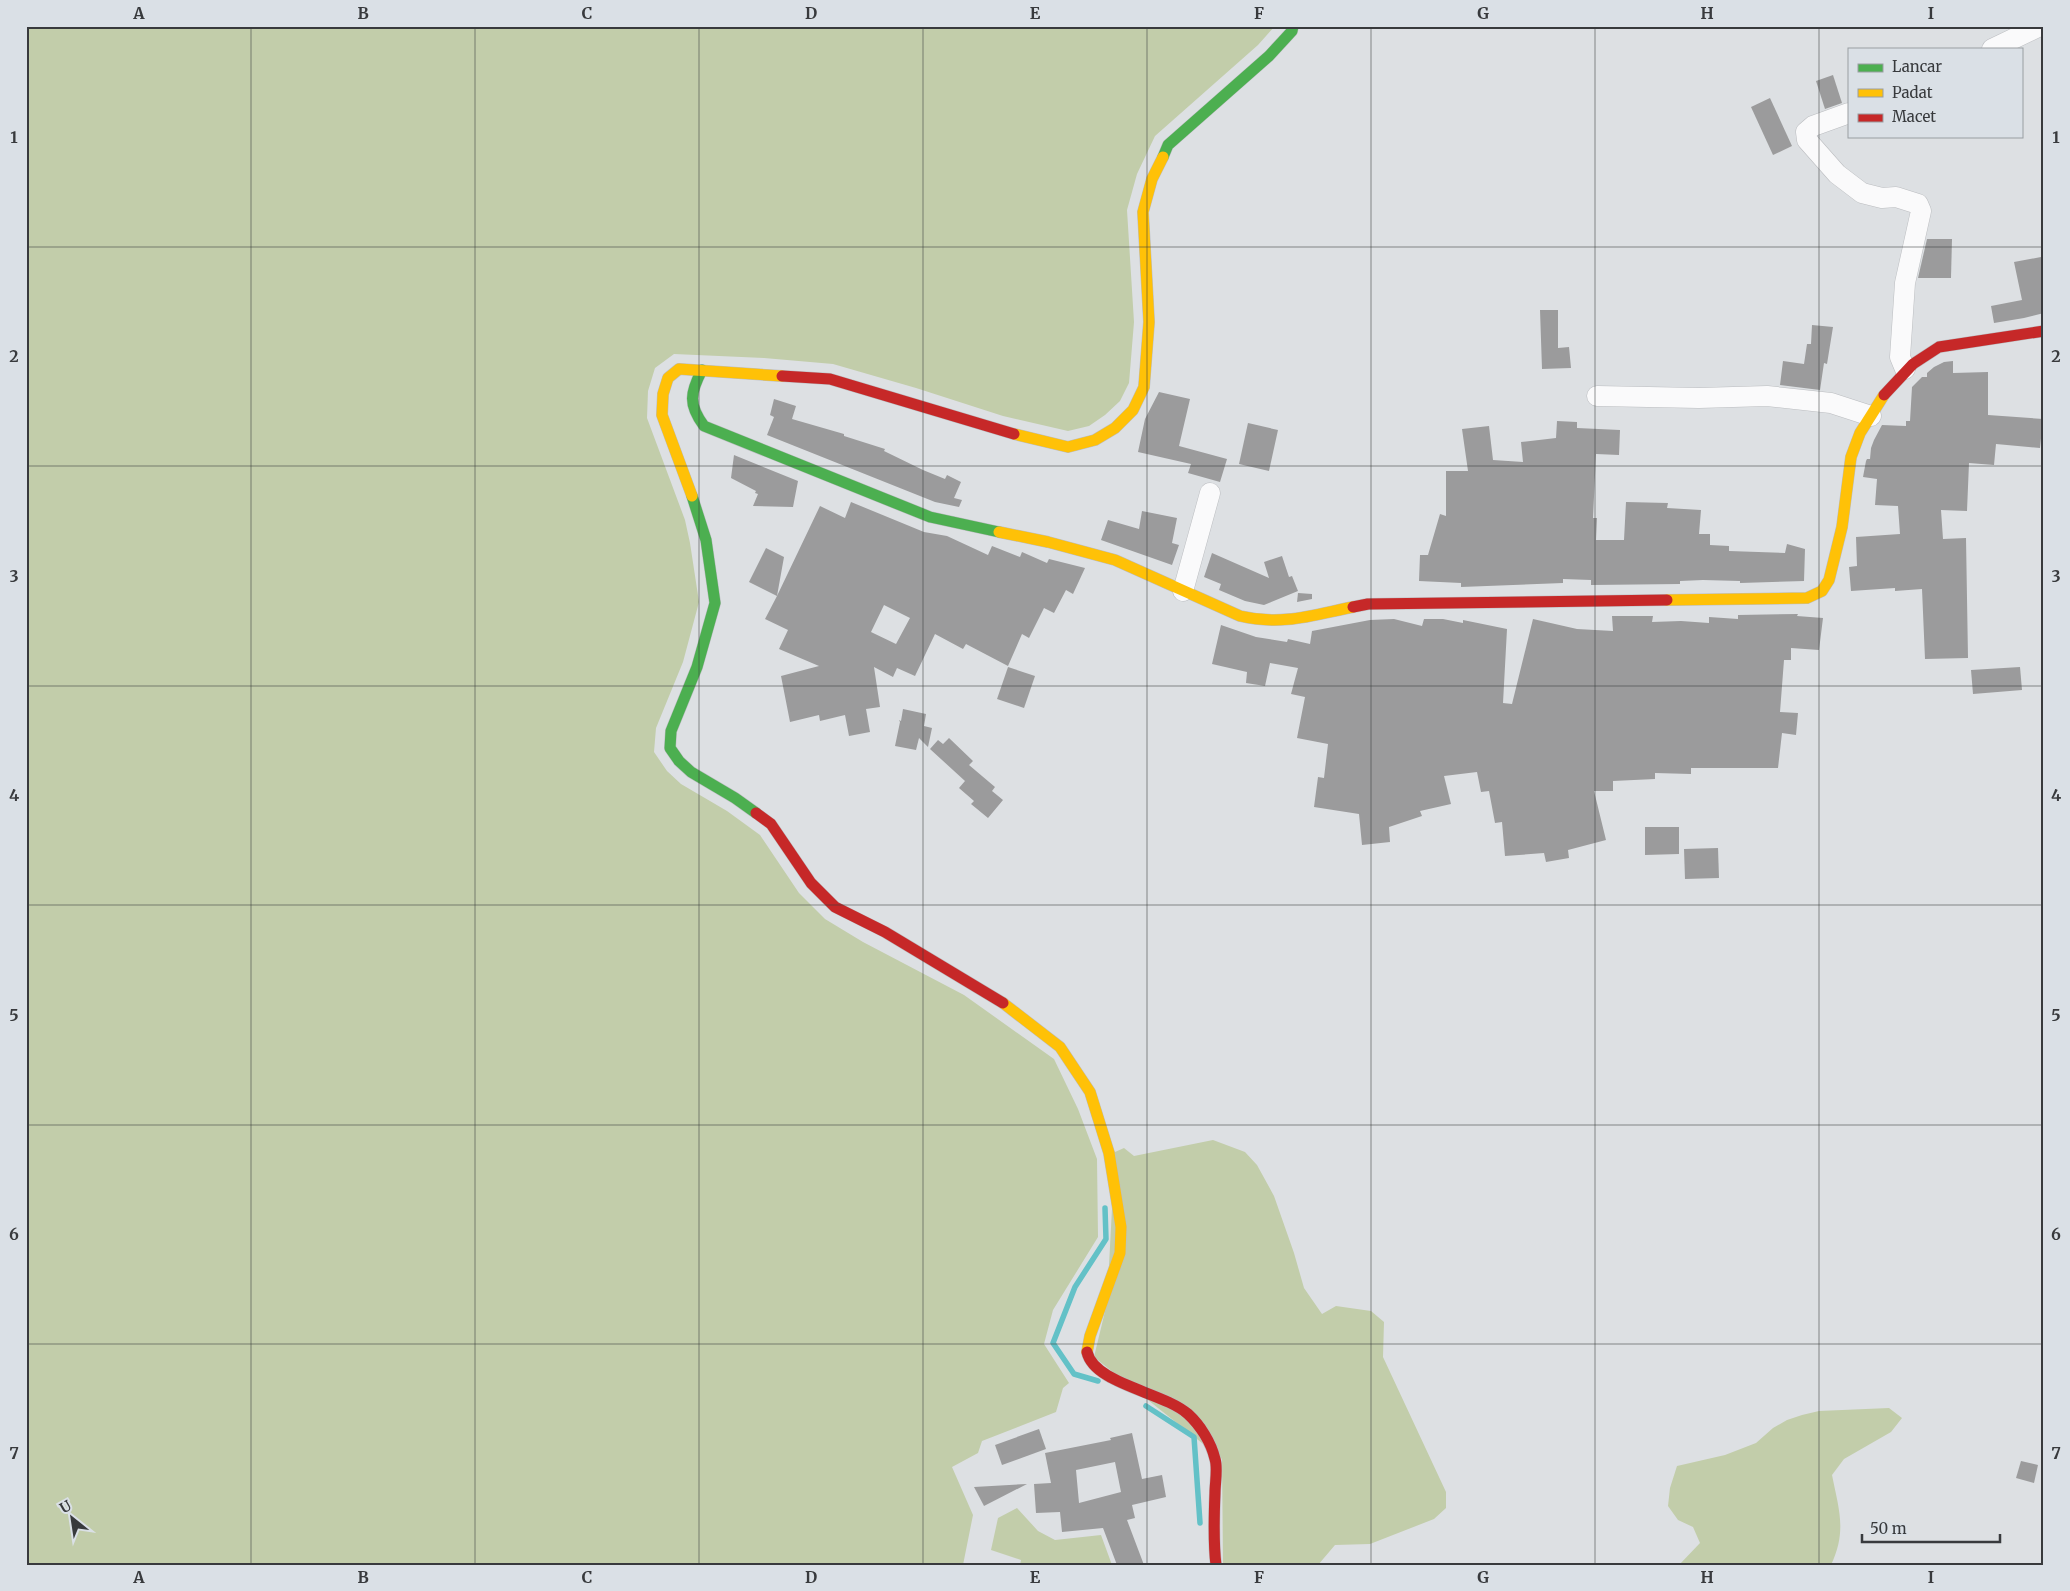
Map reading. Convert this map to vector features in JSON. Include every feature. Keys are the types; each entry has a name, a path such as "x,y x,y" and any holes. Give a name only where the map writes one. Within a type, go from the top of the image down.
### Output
{"street":[{"path":"1216,1565 1213,1540 1216,1460 1203,1431 1188,1414 1178,1407 1113,1380 1089,1360 1086,1351 1120,1253 1121,1228 1109,1153 1090,1092 1060,1047 1012,1009 984,990 884,932 835,907 811,883 771,824 735,798 691,772 679,761 670,748 671,731 697,667 715,603 706,540 700,516 662,416 663,394 668,378 679,369 830,379 912,402 998,430 1068,447 1095,440 1115,428 1133,410 1144,387 1149,322 1143,212 1152,179 1168,145 1269,56 1292,31 1293,26"},
{"path":"1994,48 2040,26"},
{"path":"1848,113 1814,126 1806,132 1807,140 1837,174 1862,193 1910,200 1918,204 1921,211 1905,283 1900,357 1905,369"},
{"path":"702,370 691,397 693,412 704,426 930,517 1012,534 1115,560 1240,616 1262,621 1291,619 1368,604 1807,598 1821,592 1828,583 1842,526 1846,481 1854,448 1871,416 1905,369 1930,351 1939,347 2044,331"},
{"path":"1597,396 1699,398 1767,396 1831,404 1871,416"},
{"path":"1183,590 1210,492"}],"green space":[{"path":"26,26 1275,26 1258,45 1155,136 1137,174 1127,210 1134,322 1129,383 1120,401 1089,426 1068,431 1003,416 833,364 764,358 674,354 655,368 648,391 647,418 685,520 699,602 683,662 656,728 654,752 667,771 681,784 727,811 760,835 799,893 825,919 863,942 964,995 1054,1059 1078,1109 1097,1159 1098,1237 1053,1310 1044,1344 1069,1383 1063,1388 1056,1412 982,1441 978,1453 952,1467 973,1515 963,1565 26,1565"},
{"path":"1213,1140 1245,1152 1257,1165 1274,1196 1304,1288 1322,1314 1336,1306 1371,1311 1384,1322 1383,1357 1446,1492 1446,1508 1434,1519 1370,1544 1335,1545 1318,1565 1223,1565 1222,1459 1094,1357 1107,1303 1115,1152 1124,1148 1134,1156"},
{"path":"1889,1408 1902,1418 1891,1432 1844,1459 1832,1475 1839,1510 1840,1531 1839,1542 1831,1565 1679,1565 1700,1543 1693,1527 1678,1520 1668,1506 1670,1488 1677,1466 1725,1455 1756,1443 1773,1428 1787,1420 1802,1415 1819,1411"},
{"path":"1017,1508 1038,1531 1055,1540 1101,1535 1112,1565 1020,1565 1021,1560 991,1550 998,1518"}],"building":[{"path":"1833,75 1842,103 1825,109 1816,81"},
{"path":"1770,98 1792,146 1773,155 1751,107"},
{"path":"1927,239 1952,239 1951,278 1918,278"},
{"path":"2041,257 2044,271 2044,313 1994,323 1991,306 2022,300 2014,262"},
{"path":"1540,310 1558,310 1558,348 1569,347 1571,368 1542,369"},
{"path":"1812,325 1833,327 1827,364 1824,363 1820,390 1780,385 1783,361 1804,364 1807,344 1811,344"},
{"path":"1953,361 1953,373 1988,372 1988,415 2043,419 2040,448 1996,444 1994,465 1969,463 1967,511 1941,510 1943,539 1966,538 1968,658 1925,659 1922,589 1895,591 1895,588 1851,591 1849,567 1857,566 1856,537 1900,534 1898,506 1875,505 1877,479 1863,477 1866,461 1870,459 1874,440 1882,425 1906,426 1906,421 1910,421 1912,387 1922,377 1927,377 1927,373 1934,367 1944,362"},
{"path":"1159,392 1190,399 1179,446 1227,459 1220,482 1188,473 1191,464 1138,452 1145,419"},
{"path":"774,399 796,406 792,419 844,434 844,436 885,449 884,451 923,470 945,479 947,475 961,482 954,498 962,500 959,507 935,502 767,435 774,417 770,415"},
{"path":"1557,421 1577,422 1577,428 1620,430 1619,455 1596,454 1593,518 1597,518 1596,540 1624,540 1626,502 1668,503 1667,508 1701,510 1699,534 1710,534 1710,545 1729,546 1729,551 1785,553 1787,544 1805,549 1804,581 1740,583 1740,581 1703,580 1680,581 1680,584 1591,585 1591,580 1563,579 1563,583 1461,587 1461,583 1419,581 1420,555 1428,555 1440,514 1446,516 1446,471 1468,471 1462,429 1489,426 1493,460 1523,462 1521,442 1556,438"},
{"path":"1248,423 1278,430 1269,471 1239,464"},
{"path":"734,455 798,481 793,507 753,506 758,494 755,493 756,491 731,478"},
{"path":"851,502 924,532 947,536 988,555 992,546 1020,557 1022,552 1047,563 1049,559 1085,568 1073,594 1066,590 1054,613 1044,608 1029,638 1022,634 1008,666 966,644 963,649 935,634 915,676 897,668 893,677 874,667 880,707 866,709 870,732 849,736 845,715 820,721 819,715 790,722 781,676 819,666 779,649 788,630 765,619 820,506 845,518","holes":["884,605 910,618 896,644 871,632"]},
{"path":"1142,511 1177,518 1172,543 1179,545 1172,565 1101,540 1108,520 1139,529"},
{"path":"766,548 784,557 777,596 749,582"},
{"path":"1212,553 1269,578 1264,562 1282,556 1289,577 1292,576 1298,591 1264,605 1245,601 1219,590 1221,584 1204,577"},
{"path":"1298,593 1312,594 1312,599 1297,602"},
{"path":"1798,614 1797,616 1823,618 1819,650 1791,648 1791,660 1784,660 1780,712 1798,713 1796,735 1782,733 1778,768 1691,768 1691,774 1655,773 1655,779 1613,781 1613,791 1594,791 1606,840 1568,850 1569,858 1546,862 1544,853 1505,856 1502,822 1495,823 1489,791 1481,792 1477,772 1444,776 1451,804 1420,811 1422,816 1389,827 1390,842 1362,845 1359,814 1314,807 1318,777 1324,778 1328,744 1297,738 1305,697 1291,694 1298,668 1270,663 1265,686 1246,683 1247,672 1212,664 1221,625 1256,637 1287,642 1288,639 1310,644 1312,631 1370,620 1394,619 1422,626 1424,619 1443,619 1463,623 1463,620 1507,629 1503,703 1512,704 1533,619 1577,629 1613,631 1612,616 1653,616 1652,622 1681,621 1709,623 1709,617 1738,619 1738,615"},
{"path":"1008,667 1035,676 1024,708 997,699"},
{"path":"2020,667 2022,690 1973,694 1971,670"},
{"path":"903,709 926,714 924,726 932,728 928,747 919,738 916,750 895,746 899,720 901,721"},
{"path":"949,738 973,761 969,765 995,787 992,791 1003,800 988,818 971,804 974,801 959,788 965,781 930,749 938,740 943,744"},
{"path":"1645,827 1679,827 1679,854 1645,855"},
{"path":"1718,848 1719,878 1685,879 1684,849"},
{"path":"1039,1429 1046,1449 1002,1465 995,1445"},
{"path":"1132,1433 1142,1479 1162,1475 1166,1497 1132,1505 1135,1518 1127,1520 1144,1565 1117,1565 1103,1528 1062,1532 1060,1512 1036,1513 1034,1484 1051,1483 1045,1453 1111,1440 1110,1438","holes":["1115,1462 1121,1492 1079,1503 1076,1470"]},
{"path":"2021,1461 2038,1465 2034,1483 2016,1478"},
{"path":"1027,1484 984,1506 974,1487"}],"waterway":[{"path":"1098,1381 1074,1374 1053,1343 1075,1287 1106,1239 1105,1208"},
{"path":"1146,1406 1194,1437 1200,1523"}],"traffic: fast":[{"path":"1163,157 1168,145 1269,56 1292,31 1293,26"},
{"path":"702,370 695,385 692,398 695,411 704,426 930,517 999,532"},
{"path":"692,496 706,540 715,603 697,667 671,731 670,748 679,761 691,772 756,813"}],"traffic: slow":[{"path":"1014,434 1068,447 1095,440 1115,428 1133,410 1144,387 1149,322 1143,212 1152,179 1163,157"},
{"path":"692,496 662,415 663,394 668,378 679,369 782,376"},
{"path":"1667,600 1807,598 1822,591 1829,580 1842,527 1851,457 1860,433 1884,395"},
{"path":"999,532 1048,542 1115,560 1240,616 1255,619 1284,620 1353,607"},
{"path":"1003,1003 1060,1047 1090,1092 1109,1153 1121,1227 1120,1253 1090,1336 1087,1352"}],"traffic: jam":[{"path":"1884,395 1913,364 1939,347 2044,331"},
{"path":"782,376 830,379 1014,434"},
{"path":"1353,607 1368,604 1667,600"},
{"path":"756,813 771,824 811,883 835,907 885,932 1003,1003"},
{"path":"1087,1352 1092,1363 1102,1372 1115,1380 1177,1406 1188,1414 1201,1429 1211,1446 1216,1463 1214,1529 1216,1565"}]}
